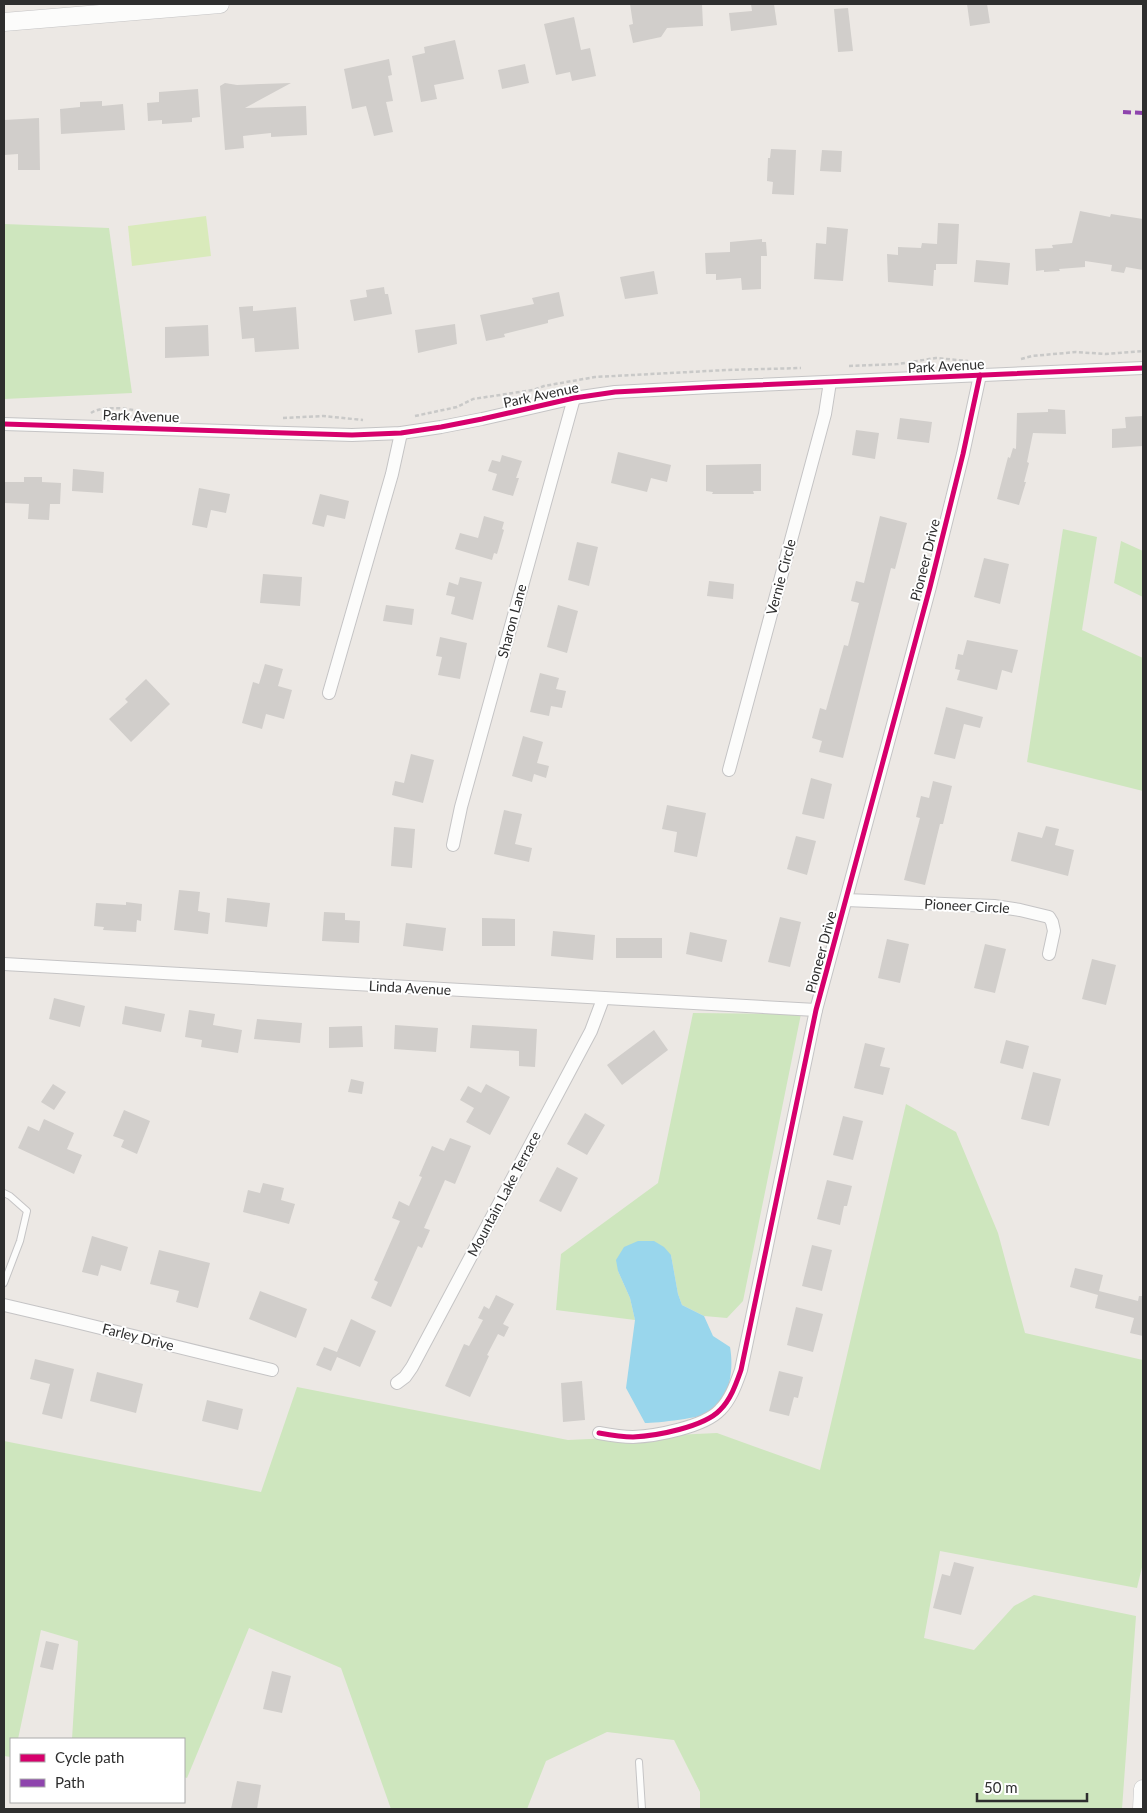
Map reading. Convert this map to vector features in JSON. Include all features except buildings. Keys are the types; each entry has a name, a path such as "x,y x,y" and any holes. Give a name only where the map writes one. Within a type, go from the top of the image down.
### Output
{"street":[{"path":"4,22 220,4"},
{"name":"Park Avenue","path":"4,424 352,435 401,432 482,419 574,398 615,392 1143,368"},
{"name":"Pioneer Drive","path":"599,1433 633,1437 666,1432 697,1424 712,1417 720,1410 732,1392 741,1370 816,1010 930,588 963,454 980,375"},
{"name":"Vernie Circle","path":"729,770 825,414 830,382"},
{"name":"Sharon Lane","path":"453,845 460,806 574,398"},
{"path":"329,693 392,474 401,432"},
{"name":"Pioneer Circle","path":"846,900 994,906 1049,917 1054,931 1049,954"},
{"name":"Linda Avenue","path":"4,964 816,1010"},
{"name":"Mountain Lake Terrace","path":"397,1383 405,1377 412,1367 591,1031 603,999"},
{"name":"Farley Drive","path":"4,1305 272,1370"},
{"path":"1142,1809 1143,1789"}],"lane":[{"path":"4,1193 27,1211 20,1241 4,1283"},
{"path":"639,1762 642,1809"}],"green space":[{"path":"206,216 211,256 132,266 128,226"},
{"path":"4,224 109,228 132,393 4,399"},
{"path":"1063,529 1097,537 1082,630 1143,658 1143,791 1027,762"},
{"path":"1121,541 1143,551 1143,597 1114,583"},
{"path":"693,1013 801,1014 743,1301 727,1318 704,1316 682,1305 678,1294 671,1255 618,1271 630,1298 635,1320 556,1310 561,1254 658,1183"},
{"path":"906,1104 956,1132 998,1233 1025,1333 1143,1360 1143,1563 1137,1588 940,1551 924,1638 974,1650 1014,1606 1034,1595 1136,1616 1122,1809 700,1809 700,1792 674,1740 607,1732 546,1761 527,1809 391,1809 341,1668 249,1628 187,1778 185,1777 185,1738 72,1738 78,1641 41,1630 18,1738 10,1738 10,1757 4,1756 4,1441 261,1492 297,1387 568,1440 717,1433 820,1470"}],"water":[{"path":"638,1241 654,1241 664,1247 671,1255 678,1294 682,1305 704,1316 713,1336 730,1347 731,1374 729,1383 723,1399 711,1412 680,1420 645,1423 626,1388 635,1320 630,1298 618,1271 616,1260 624,1247"}],"marked path":[{"path":"1123,112 1143,113"}],"cycle path":[{"path":"4,424 352,435 401,433 482,419 574,398 615,392 1143,368"},
{"path":"599,1433 633,1437 679,1430 692,1426 713,1416 724,1406 733,1391 741,1370 816,1010 930,587 963,454 980,375"}]}
